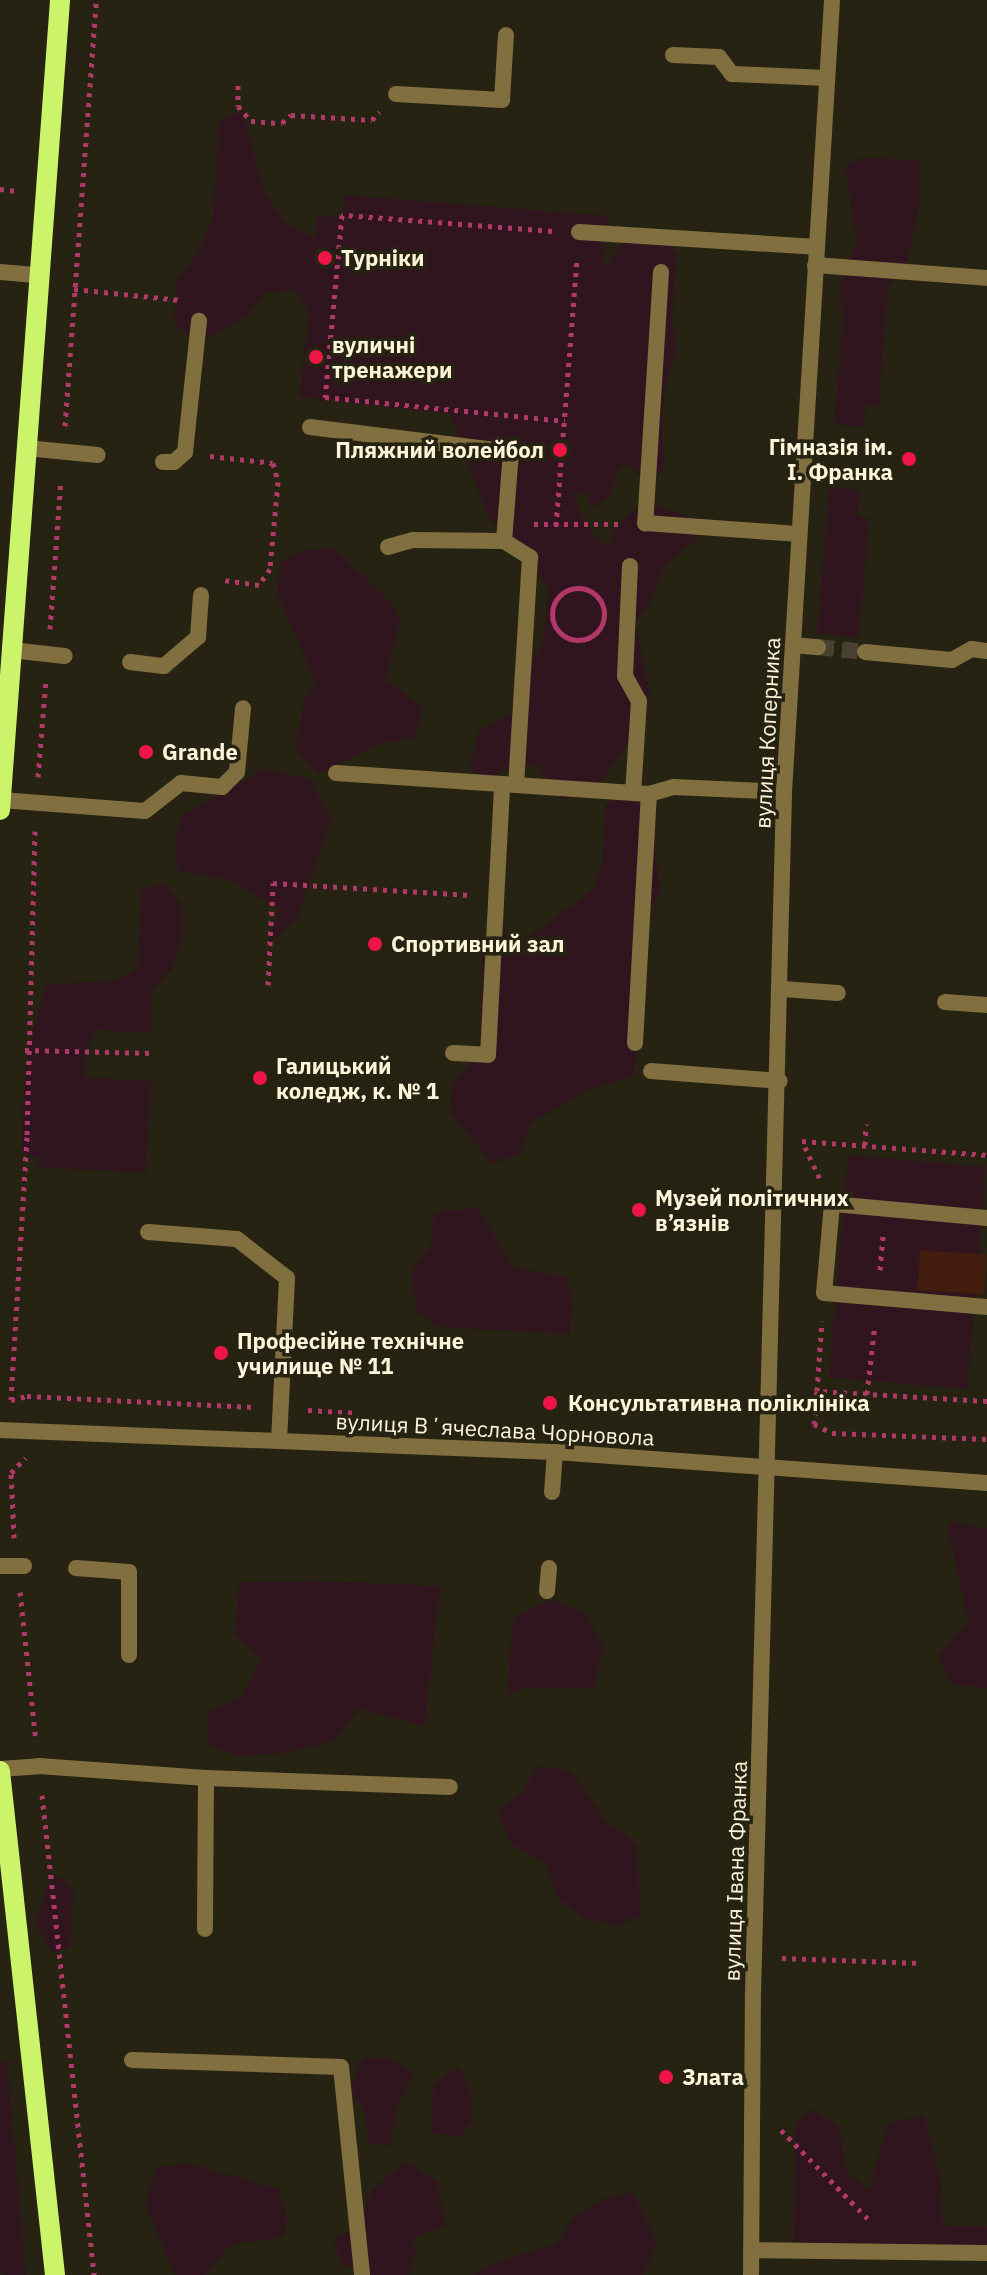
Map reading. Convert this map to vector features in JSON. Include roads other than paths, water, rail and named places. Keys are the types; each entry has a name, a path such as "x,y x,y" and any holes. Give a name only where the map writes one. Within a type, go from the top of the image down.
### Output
{"main road":[{"path":"0,810 3,735 60,0"},
{"path":"0,1770 55,2275"}],"street":[{"name":"вулиця Коперника","path":"768,1468 783,989 784,792 797,534 832,0"},
{"path":"396,94 502,100 506,35"},
{"path":"673,55 719,57 732,74 827,78"},
{"path":"579,232 816,247"},
{"path":"815,265 987,278"},
{"path":"0,272 38,275"},
{"path":"661,272 645,523 797,534"},
{"path":"163,462 174,462 185,452 199,321"},
{"path":"310,427 511,452 504,541"},
{"path":"26,448 98,455"},
{"path":"388,547 413,540 504,541 530,557 496,897 488,1055 453,1053"},
{"path":"630,566 625,676 639,701 641,794 635,1043"},
{"path":"130,662 164,666 198,637 201,595"},
{"path":"793,645 818,647"},
{"path":"865,652 952,660 972,649 987,651"},
{"path":"11,650 57,655"},
{"path":"1,800 145,811 181,783 222,787 237,772 243,708"},
{"path":"336,773 641,794 674,787 784,792"},
{"path":"783,989 838,993"},
{"path":"945,1002 987,1005"},
{"path":"651,1071 780,1081"},
{"path":"987,1218 832,1204 824,1293 987,1307"},
{"path":"148,1232 237,1239 287,1278 279,1441"},
{"name":"вулиця Вʼячеслава Чорновола","path":"0,1430 555,1452 987,1483"},
{"path":"552,1492 555,1452"},
{"name":"вулиця Івана Франка","path":"751,2275 754,1957 768,1468"},
{"path":"0,1566 21,1566"},
{"path":"76,1568 129,1572 129,1655"},
{"path":"547,1591 549,1568"},
{"path":"0,1770 39,1766 206,1778 450,1787"},
{"path":"205,1929 206,1778"},
{"path":"132,2060 341,2067 362,2275"},
{"path":"751,2250 987,2253"}],"tunnel":[{"path":"818,647 865,652"}],"place":[{"name":"Турніки","path":"325,258"},
{"name":"вуличні тренажери","path":"316,357"},
{"name":"Пляжний волейбол","path":"560,450"},
{"name":"Гімназія ім. І. Франка","path":"909,459"},
{"name":"Grande","path":"146,752"},
{"name":"Спортивний зал","path":"375,944"},
{"name":"Галицький коледж, к. № 1","path":"260,1078"},
{"name":"Музей політичних в’язнів","path":"639,1210"},
{"name":"Професійне технічне училище № 11","path":"221,1353"},
{"name":"Консультативна поліклініка","path":"550,1403"},
{"name":"Злата","path":"666,2077"}]}
